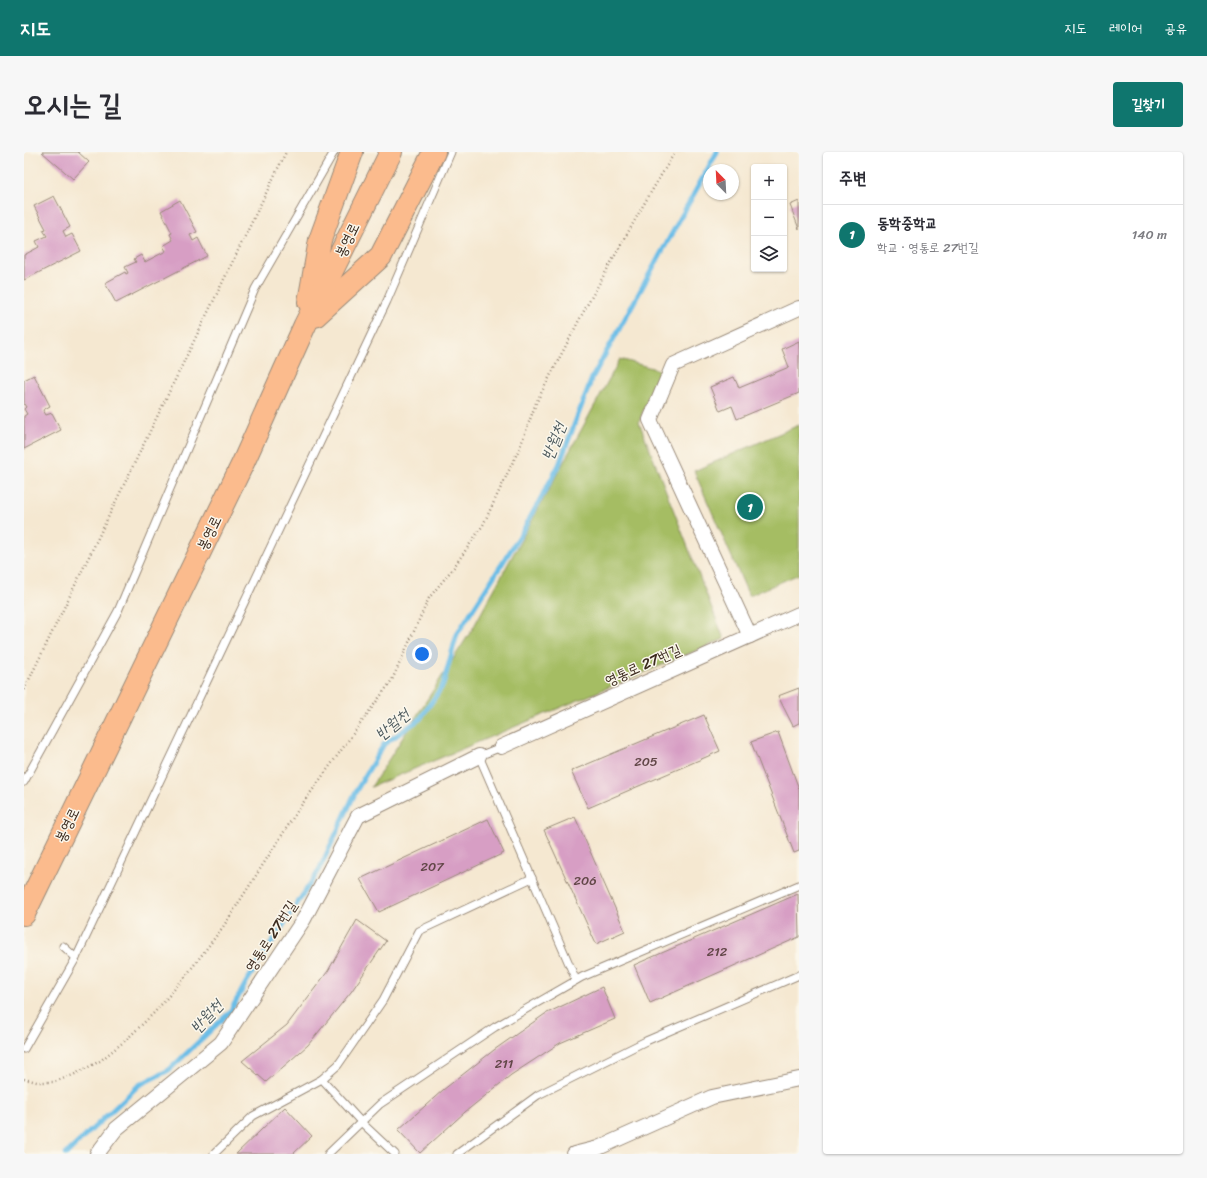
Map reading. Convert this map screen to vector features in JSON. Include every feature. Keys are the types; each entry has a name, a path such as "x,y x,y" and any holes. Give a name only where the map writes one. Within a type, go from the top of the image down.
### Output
{"highway":[{"path":"305,325 320,240 352,152"},
{"name":"봉영로","path":"24,914 243,463 305,325 391,152"},
{"path":"305,325 381,256 434,152"}],"street":[{"path":"750,636 650,420 673,365 799,308"},
{"name":"영통로 27번길","path":"502,747 799,614"},
{"name":"영통로 27번길","path":"97,1154 116,1129 221,1043 304,919 358,816 480,756"},
{"path":"574,1154 598,1148 712,1097 799,1079"}],"lane":[{"path":"24,782 118,611 255,289 334,152"},
{"path":"24,1049 76,958 384,308 451,152"},
{"path":"502,747 480,756 576,980"},
{"path":"214,1154 253,1116 322,1079 338,1065 383,1000 419,931 532,878"},
{"path":"328,1154 380,1104 495,1027 576,980 799,885"},
{"path":"64,946 76,958"},
{"path":"457,1154 538,1095 646,1041 799,975"},
{"path":"322,1079 361,1122 395,1154"}],"path":[{"path":"24,690 286,152"},
{"path":"24,1079 37,1082 54,1082 100,1062 154,1013 185,977 223,927 298,810 392,680 429,598 454,567 483,525 520,447 536,403 615,254 675,152"}],"green space":[{"path":"620,359 659,370 639,422 724,639 371,787 473,628"},
{"path":"799,425 799,574 749,596 694,471"}],"building":[{"path":"42,152 78,152 89,162 73,179"},
{"path":"54,196 70,227 63,231 66,237 72,234 81,251 24,280 24,255 39,247 36,241 47,236 43,230 46,229 34,206"},
{"path":"180,200 197,232 190,235 193,241 198,238 207,256 116,303 105,283 125,272 126,274 128,273 125,267 136,262 134,259 141,255 145,262 166,251 163,246 173,240 170,234 172,233 161,211"},
{"path":"799,201 799,229 790,205"},
{"path":"799,341 799,393 737,419 732,406 720,411 710,387 734,377 739,388 789,367 782,349"},
{"path":"34,375 50,406 43,410 46,415 52,413 61,430 24,449 24,416 27,414 24,409 26,407 24,404 24,380"},
{"path":"799,688 799,723 793,726 778,696"},
{"path":"704,715 720,751 588,808 571,771"},
{"path":"778,732 799,789 799,851 794,853 751,742"},
{"path":"575,817 625,931 596,944 544,830"},
{"path":"488,819 504,853 379,912 360,879"},
{"path":"798,894 799,937 650,1003 634,965"},
{"path":"357,920 386,941 351,992 308,1045 266,1082 242,1061 287,1025 328,971"},
{"path":"602,987 615,1019 560,1043 511,1075 465,1112 420,1153 398,1130 443,1090 494,1050 545,1014"},
{"path":"285,1107 312,1136 293,1154 236,1154"}],"waterway":[{"name":"반월천","path":"66,1154 139,1085 169,1070 230,1012 247,981 319,870 356,791 384,744 420,719 443,685 457,634 523,531 559,465 592,378 717,152"}],"place":[{"name":"동학중학교","path":"750,507"}]}
